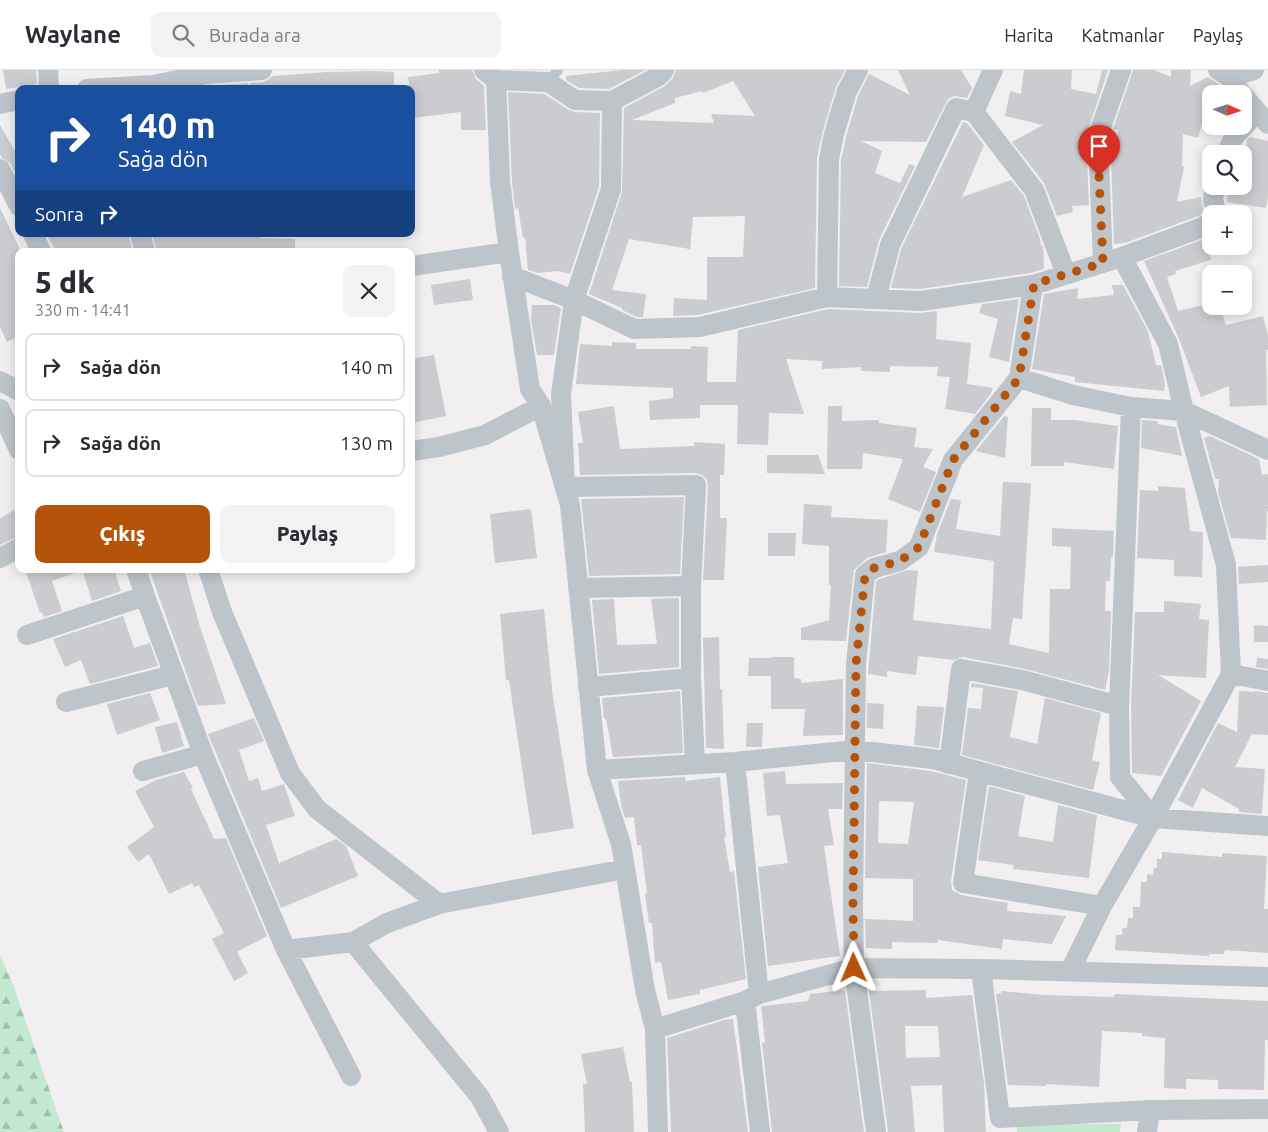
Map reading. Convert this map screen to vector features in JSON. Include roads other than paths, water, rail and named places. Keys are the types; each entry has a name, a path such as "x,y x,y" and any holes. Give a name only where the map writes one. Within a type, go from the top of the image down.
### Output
{"street":[{"path":"48,70 49,85"},
{"path":"111,85 153,78 262,70"},
{"path":"658,1132 654,1029 645,990 621,844 597,770 570,505 541,406 530,389 512,276 500,181 490,75 553,76 575,100 612,101 659,76 664,70"},
{"path":"826,297 830,160 834,134 847,91 858,70"},
{"path":"974,112 993,70"},
{"path":"1103,263 1098,136 1121,70"},
{"path":"1223,74 1254,70"},
{"path":"1223,74 1233,85"},
{"path":"0,104 15,101"},
{"path":"565,487 561,394 574,300 611,189 612,101"},
{"path":"1230,145 1234,137 1262,118 1252,106"},
{"path":"876,299 890,245 956,108 974,112 1034,190 1066,274"},
{"path":"0,169 15,198"},
{"path":"512,276 574,300 634,329 700,327 826,297 921,301 1034,284 1122,257 1202,227"},
{"path":"415,265 509,252"},
{"path":"1070,972 1102,906 1153,818 1231,674 1226,565 1184,411 1168,344 1122,257"},
{"path":"876,1132 854,968 856,664 865,575 874,568 900,561 919,547 953,460 1019,378 1034,284"},
{"path":"1019,378 1073,395 1131,407 1184,411 1268,450"},
{"path":"0,381 15,389"},
{"path":"415,451 439,448 485,435 541,406"},
{"path":"1131,407 1119,706 1120,777 1153,818"},
{"path":"0,409 15,441"},
{"path":"565,487 696,485 691,586 691,678 695,764"},
{"path":"0,558 15,550"},
{"path":"137,573 203,754 286,950 351,1076"},
{"path":"209,573 222,612 290,773 317,809 439,904"},
{"path":"578,588 691,586"},
{"path":"27,635 144,596"},
{"path":"950,764 961,669 1022,680 1119,706"},
{"path":"1231,674 1268,681"},
{"path":"66,702 173,675"},
{"path":"588,687 691,678"},
{"path":"597,770 735,762 855,750 933,759 1153,818 1268,826"},
{"path":"143,770 203,754"},
{"path":"735,762 760,1132"},
{"path":"979,772 963,883 1102,906"},
{"path":"286,950 353,942 387,923 439,904 625,869"},
{"path":"353,942 480,1097 499,1132"},
{"path":"654,1029 752,997 854,968 981,969 1268,977"},
{"path":"981,969 1001,1125 1150,1110 1268,1109"},
{"path":"1147,1132 1150,1110"}]}
